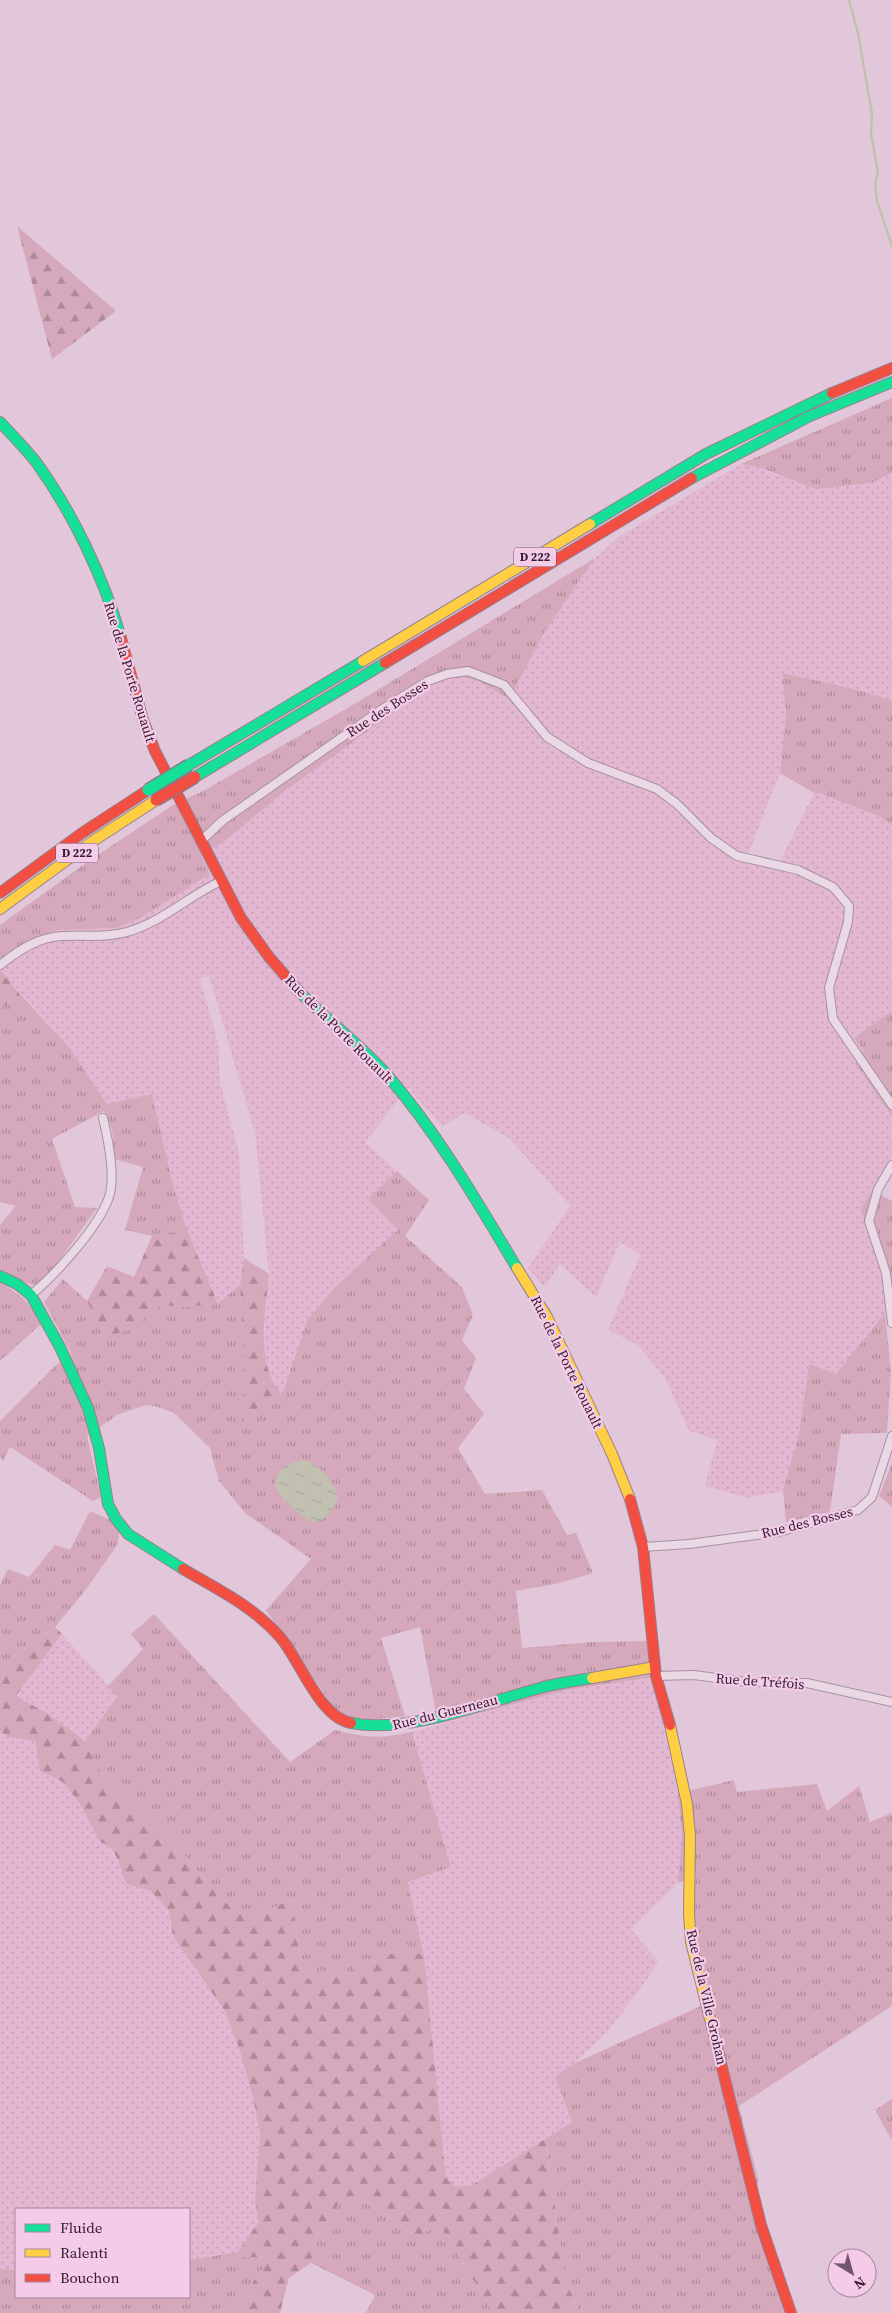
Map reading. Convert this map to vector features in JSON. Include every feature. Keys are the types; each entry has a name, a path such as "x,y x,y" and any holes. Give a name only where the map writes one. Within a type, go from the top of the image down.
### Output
{"main road":[{"name":"D 222","path":"0,893 82,833 148,790 706,454 771,421 860,380 892,368"},
{"name":"D 222","path":"0,909 90,843 156,800 708,468 810,416 892,382"},
{"name":"Rue de la Porte Rouault","path":"0,422 35,461 68,511 112,607 143,720 154,751 241,918 269,957 300,992 368,1054 389,1077 432,1134 490,1223 547,1317 579,1382 624,1485 643,1548 656,1671"},
{"path":"0,1276 16,1284 31,1296"},
{"name":"Rue du Guerneau","path":"31,1296 60,1347 88,1408 99,1448 108,1504 116,1519 128,1534 258,1614 281,1638 330,1712 343,1722 369,1727 393,1726 435,1717 543,1687 656,1671"},
{"name":"Rue de la Ville Grohan","path":"656,1671 669,1719 687,1804 690,1836 689,1914 691,1942 761,2225 791,2313"}],"street":[{"name":"Rue des Bosses","path":"201,841 230,815 381,710 428,681 447,674 468,671 504,685 547,737 588,763 657,789 677,804 711,838 737,856 798,870 833,887 849,906 848,922 829,988 834,1018 892,1105"},
{"path":"0,965 19,951 39,941 60,936 103,936 126,933 151,923 221,880"},
{"path":"31,1296 51,1278 79,1244 102,1212 109,1196 110,1146 102,1118"},
{"path":"892,1165 878,1189 869,1220 886,1274 892,1323"},
{"name":"Rue des Bosses","path":"643,1548 779,1532 858,1510 872,1497 892,1436"},
{"name":"Rue de Tréfois","path":"656,1671 746,1682 807,1683 892,1702"}],"shaded area":[{"path":"741,464 759,467 776,475 844,485 871,483 892,473 892,700 850,688 782,673 786,713 780,773 745,862 776,869 814,793 819,793 879,816 892,826 892,1011 854,1038 865,1052 855,1063 892,1117 892,1157 861,1210 885,1285 885,1313 836,1374 809,1365 800,1429 783,1491 748,1498 705,1486 717,1440 689,1431 665,1378 638,1345 608,1330 640,1255 620,1242 596,1297 560,1264 545,1287 528,1268 570,1206 509,1138 464,1113 443,1127 408,1088 365,1142 397,1171 368,1199 399,1230 332,1290 307,1321 282,1395 273,1385 263,1349 269,1274 255,1133 209,976 200,978 218,1043 220,1082 239,1153 244,1258 240,1285 218,1304 187,1230 174,1188 152,1094 107,1104 69,1047 0,970 57,930 117,928 140,918 210,873 200,856 225,841 285,791 433,684 458,676 480,682 509,699 544,633 595,558 620,536"},
{"path":"62,1634 117,1695 85,1741 50,1715 16,1696"},
{"path":"653,1677 678,1793 682,1836 678,1883 631,1929 658,1961 646,1981 609,2030 575,2063 555,2077 572,2122 472,2185 455,2187 446,2178 424,1956 408,1882 451,1867 412,1732 568,1690"},
{"path":"0,1732 9,1737 35,1740 40,1771 63,1782 80,1804 100,1842 105,1843 121,1865 126,1884 151,1891 169,1911 173,1936 224,2010 239,2048 253,2097 260,2133 255,2201 260,2221 238,2252 190,2260 190,2208 15,2208 15,2270 0,2269"}],"green space":[{"path":"17,226 116,311 52,359"},
{"path":"892,398 892,473 871,483 816,489 759,467 741,464"},
{"path":"595,558 544,633 509,699 480,682 458,676 433,684 285,791 225,841 201,856 210,874 140,918 117,928 57,930 0,970 0,925 90,860 173,805 207,789 356,703"},
{"path":"782,673 850,688 892,700 892,826 879,816 819,793 814,793 780,773 786,713"},
{"path":"0,970 20,994 0,1009"},
{"path":"20,994 69,1047 107,1104 152,1094 174,1188 187,1230 152,1236 125,1230 143,1167 115,1159 112,1129 104,1111 52,1139 75,1207 97,1208 48,1276 39,1284 32,1285 0,1271 0,1225 16,1206 0,1202 0,1009"},
{"path":"892,1011 892,1117 855,1063 865,1052 854,1038"},
{"path":"397,1171 429,1200 405,1236 462,1287 473,1315 462,1340 476,1358 464,1389 484,1414 458,1448 485,1494 542,1490 567,1535 576,1533 593,1573 556,1584 516,1591 522,1648 592,1642 650,1641 653,1677 568,1690 438,1724 420,1627 381,1638 405,1716 362,1719 345,1715 336,1711 266,1610 311,1559 245,1513 219,1481 210,1448 174,1413 146,1405 117,1415 87,1436 101,1497 93,1501 10,1447 3,1461 0,1458 0,1421 56,1365 72,1355 44,1302 63,1279 87,1301 105,1337 148,1315 162,1305 183,1307 218,1303 240,1285 243,1350 242,1421 266,1401 282,1395 307,1321 332,1290 398,1230 368,1199"},
{"path":"872,1190 892,1201 892,1280 885,1285 861,1210"},
{"path":"187,1230 218,1304 183,1307 162,1305 130,1330 105,1337 87,1301 107,1266 134,1277 152,1236"},
{"path":"244,1258 269,1274 264,1321 265,1353 273,1382 282,1395 266,1401 242,1422 243,1350 240,1285"},
{"path":"0,1283 24,1300 33,1310 41,1324 0,1361"},
{"path":"885,1313 891,1371 887,1433 841,1434 830,1512 786,1522 783,1491 800,1429 809,1364 836,1374"},
{"path":"892,1463 892,1507 879,1496"},
{"path":"90,1511 110,1520 119,1532 118,1544 84,1592 55,1627 21,1652 0,1663 0,1585 8,1569 29,1577 55,1545 70,1550"},
{"path":"154,1614 290,1762 335,1730 373,1737 412,1732 451,1867 408,1882 424,1956 406,1948 315,1985 302,1971 291,1899 250,1920 222,1900 159,1825 136,1811 104,1778 85,1741 117,1696 108,1686 143,1649 131,1634"},
{"path":"55,1627 62,1634 16,1696 50,1715 85,1741 104,1778 136,1811 159,1825 222,1900 250,1920 291,1899 302,1971 315,1985 406,1948 424,1956 446,2178 455,2187 472,2185 545,2139 566,2282 580,2313 494,2313 439,2224 418,2236 360,2198 341,2200 314,2240 311,2263 289,2278 280,2313 241,2313 244,2298 256,2277 271,2258 241,2257 238,2252 259,2221 255,2201 260,2133 253,2097 239,2048 224,2010 173,1936 169,1911 151,1891 126,1884 114,1853 106,1844 100,1842 80,1804 63,1782 40,1771 35,1741 9,1737 0,1732 0,1663 21,1652"},
{"path":"734,1780 737,1792 817,1784 827,1811 859,1786 870,1822 892,1813 892,2006 739,2106 759,2182 748,2189 784,2313 580,2313 566,2282 545,2139 572,2122 555,2077 575,2063 712,2001 696,1938 694,1894 696,1876 678,1883 682,1836 678,1793"},
{"path":"892,2099 892,2139 891,2139 875,2110"},
{"path":"360,2198 418,2236 439,2223 494,2313 366,2313 375,2295 311,2263 314,2240 341,2199"},
{"path":"238,2252 241,2257 272,2258 248,2290 241,2313 0,2313 0,2269 15,2270 15,2298 190,2298 190,2260"}],"water":[{"path":"302,1460 315,1465 325,1474 333,1485 338,1497 328,1515 316,1522 311,1522 291,1507 276,1487 276,1480 281,1470 289,1464"}],"waterway":[{"path":"849,0 858,33 872,114 871,134 878,172 875,184 877,201 892,246"}],"traffic: fast":[{"path":"692,478 810,416 892,382"},
{"path":"590,524 706,454 832,393"},
{"path":"0,422 36,462 75,524 106,592 121,638"},
{"path":"189,765 363,661"},
{"path":"195,777 385,663"},
{"path":"148,790 189,765"},
{"path":"295,987 377,1064 406,1098 457,1169 517,1268"},
{"path":"0,1276 17,1284 31,1295 60,1347 88,1408 99,1448 108,1504 116,1519 128,1534 183,1569"},
{"path":"351,1723 373,1725 421,1721 471,1709 546,1686 592,1678"}],"traffic: slow":[{"path":"363,661 590,524"},
{"path":"0,909 90,843 156,800"},
{"path":"517,1268 547,1317 612,1454 630,1499"},
{"path":"592,1678 655,1667"},
{"path":"670,1725 687,1804 690,1836 689,1914 691,1942 712,2027"}],"traffic: jam":[{"path":"832,393 892,368"},
{"path":"385,663 692,478"},
{"path":"121,638 143,720 155,751 241,918 269,957 295,987"},
{"path":"156,800 195,777"},
{"path":"0,893 82,833 148,790"},
{"path":"630,1499 643,1547 656,1676 670,1725"},
{"path":"183,1569 234,1599 269,1626 280,1637 311,1686 329,1710 340,1719 351,1723"},
{"path":"712,2027 761,2225 791,2313"}]}
